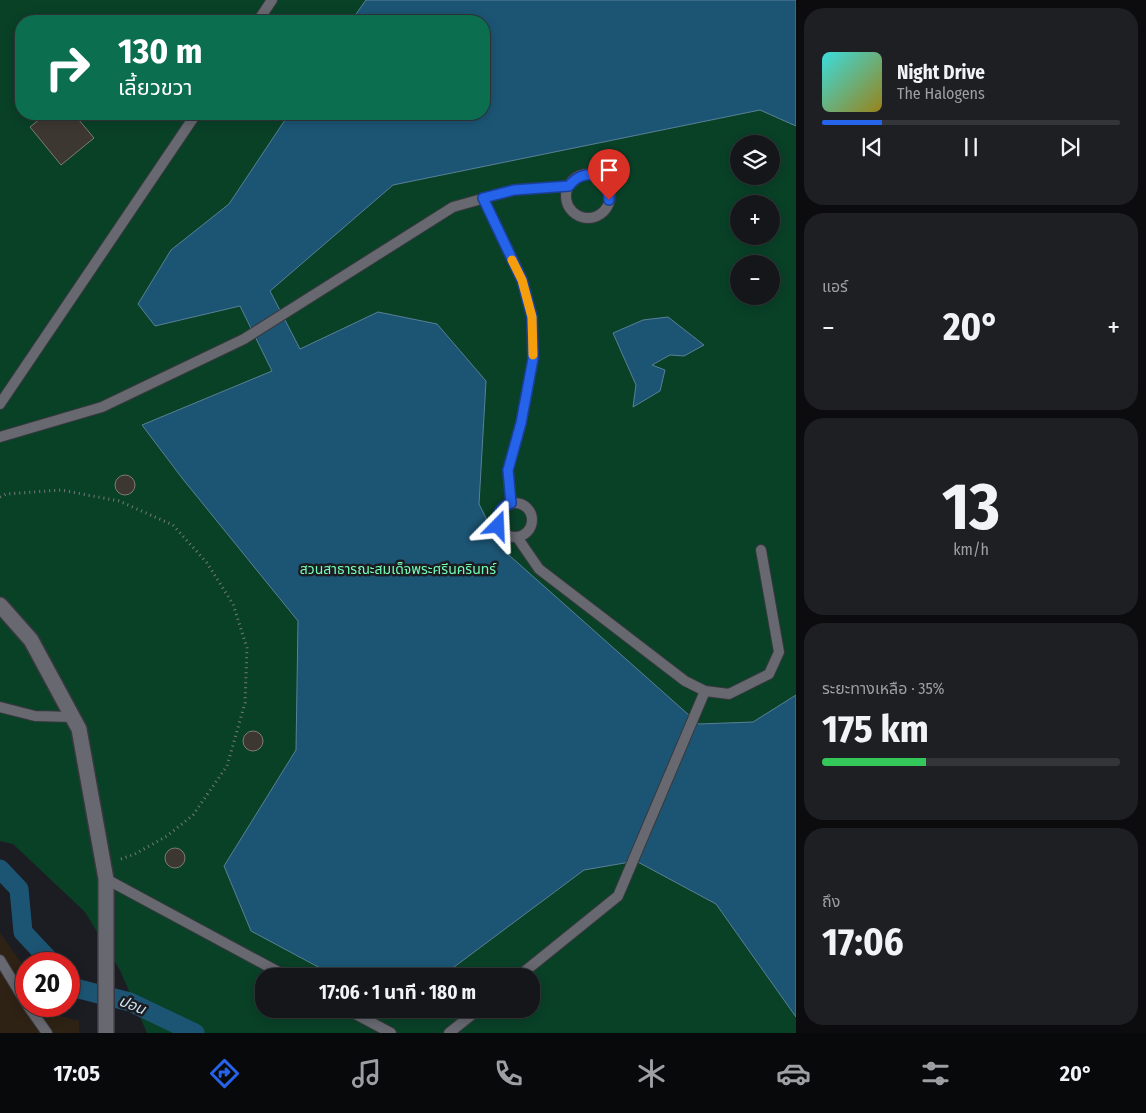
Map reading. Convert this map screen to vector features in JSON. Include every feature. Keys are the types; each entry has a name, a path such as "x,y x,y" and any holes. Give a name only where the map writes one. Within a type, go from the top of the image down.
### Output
{"street":[{"path":"0,605 31,640 79,730 104,872 106,1033"}],"lane":[{"path":"262,15 272,0"},
{"path":"0,404 192,120"},
{"path":"588,174 595,176 606,185 609,192 607,207 596,217 581,217 569,208 566,200 569,186 573,180 580,176 588,174"},
{"path":"0,437 102,407 244,339 453,207 514,190 569,186"},
{"path":"483,198 522,280 532,317 533,359 521,423 508,470 511,503"},
{"path":"511,503 522,504 532,517 530,528 527,532 517,537 506,535 501,531 497,520 501,509 511,503"},
{"path":"517,537 539,569 685,681 705,691 729,694 769,674 779,652 761,550"},
{"path":"529,968 618,896 705,691"},
{"path":"0,707 35,716 72,717"},
{"path":"104,872 272,968"},
{"path":"0,960 15,985"},
{"path":"36,1017 47,1033"},
{"path":"363,1018 391,1033"},
{"path":"449,1033 468,1018"}],"path":[{"path":"0,497 6,494 62,490 120,501 173,525 207,563 233,604 247,648 245,703 227,766 193,815 167,836 104,872"}],"shaded area":[{"path":"0,933 15,954 15,1017 64,1017 79,1021 79,1033 0,1033"}],"green space":[{"name":"สวนสาธารณะสมเด็จพระศรีนครินทร์","path":"0,0 796,0 796,1033 147,1033 120,970 85,912 13,844 0,841"}],"water":[{"path":"366,0 796,0 796,126 760,110 393,185 270,291 300,349 378,312 437,324 486,381 479,504 501,548 699,724 753,722 796,695 796,1017 716,904 636,861 584,870 453,968 320,968 251,931 224,866 296,750 298,621 182,478 142,425 272,371 240,306 155,326 138,304 171,250 229,204 285,120 490,120 490,15 355,15"},
{"path":"668,317 704,345 684,356 670,355 652,365 665,370 660,391 633,407 636,385 613,333 643,320"}],"building":[{"path":"39,120 79,120 94,138 61,165 30,127"},
{"path":"125,475 132,478 135,485 132,492 125,495 118,492 115,485 118,478"},
{"path":"253,731 260,734 263,741 260,748 253,751 246,748 243,741 246,734"},
{"path":"175,848 182,851 185,858 182,865 175,868 168,865 165,858 168,851"}],"waterway":[{"name":"ปอน","path":"0,869 19,889 23,932 42,952"},
{"name":"ปอน","path":"80,989 130,1002 195,1033"}],"slow traffic":[{"path":"512,260 522,280 532,317 533,355"}],"route":[{"path":"498,526 498,514 505,505 511,503 508,470 521,423 533,359 532,317 522,280 483,198 514,190 569,186 573,180 588,174 602,179 609,192 609,200"}]}
